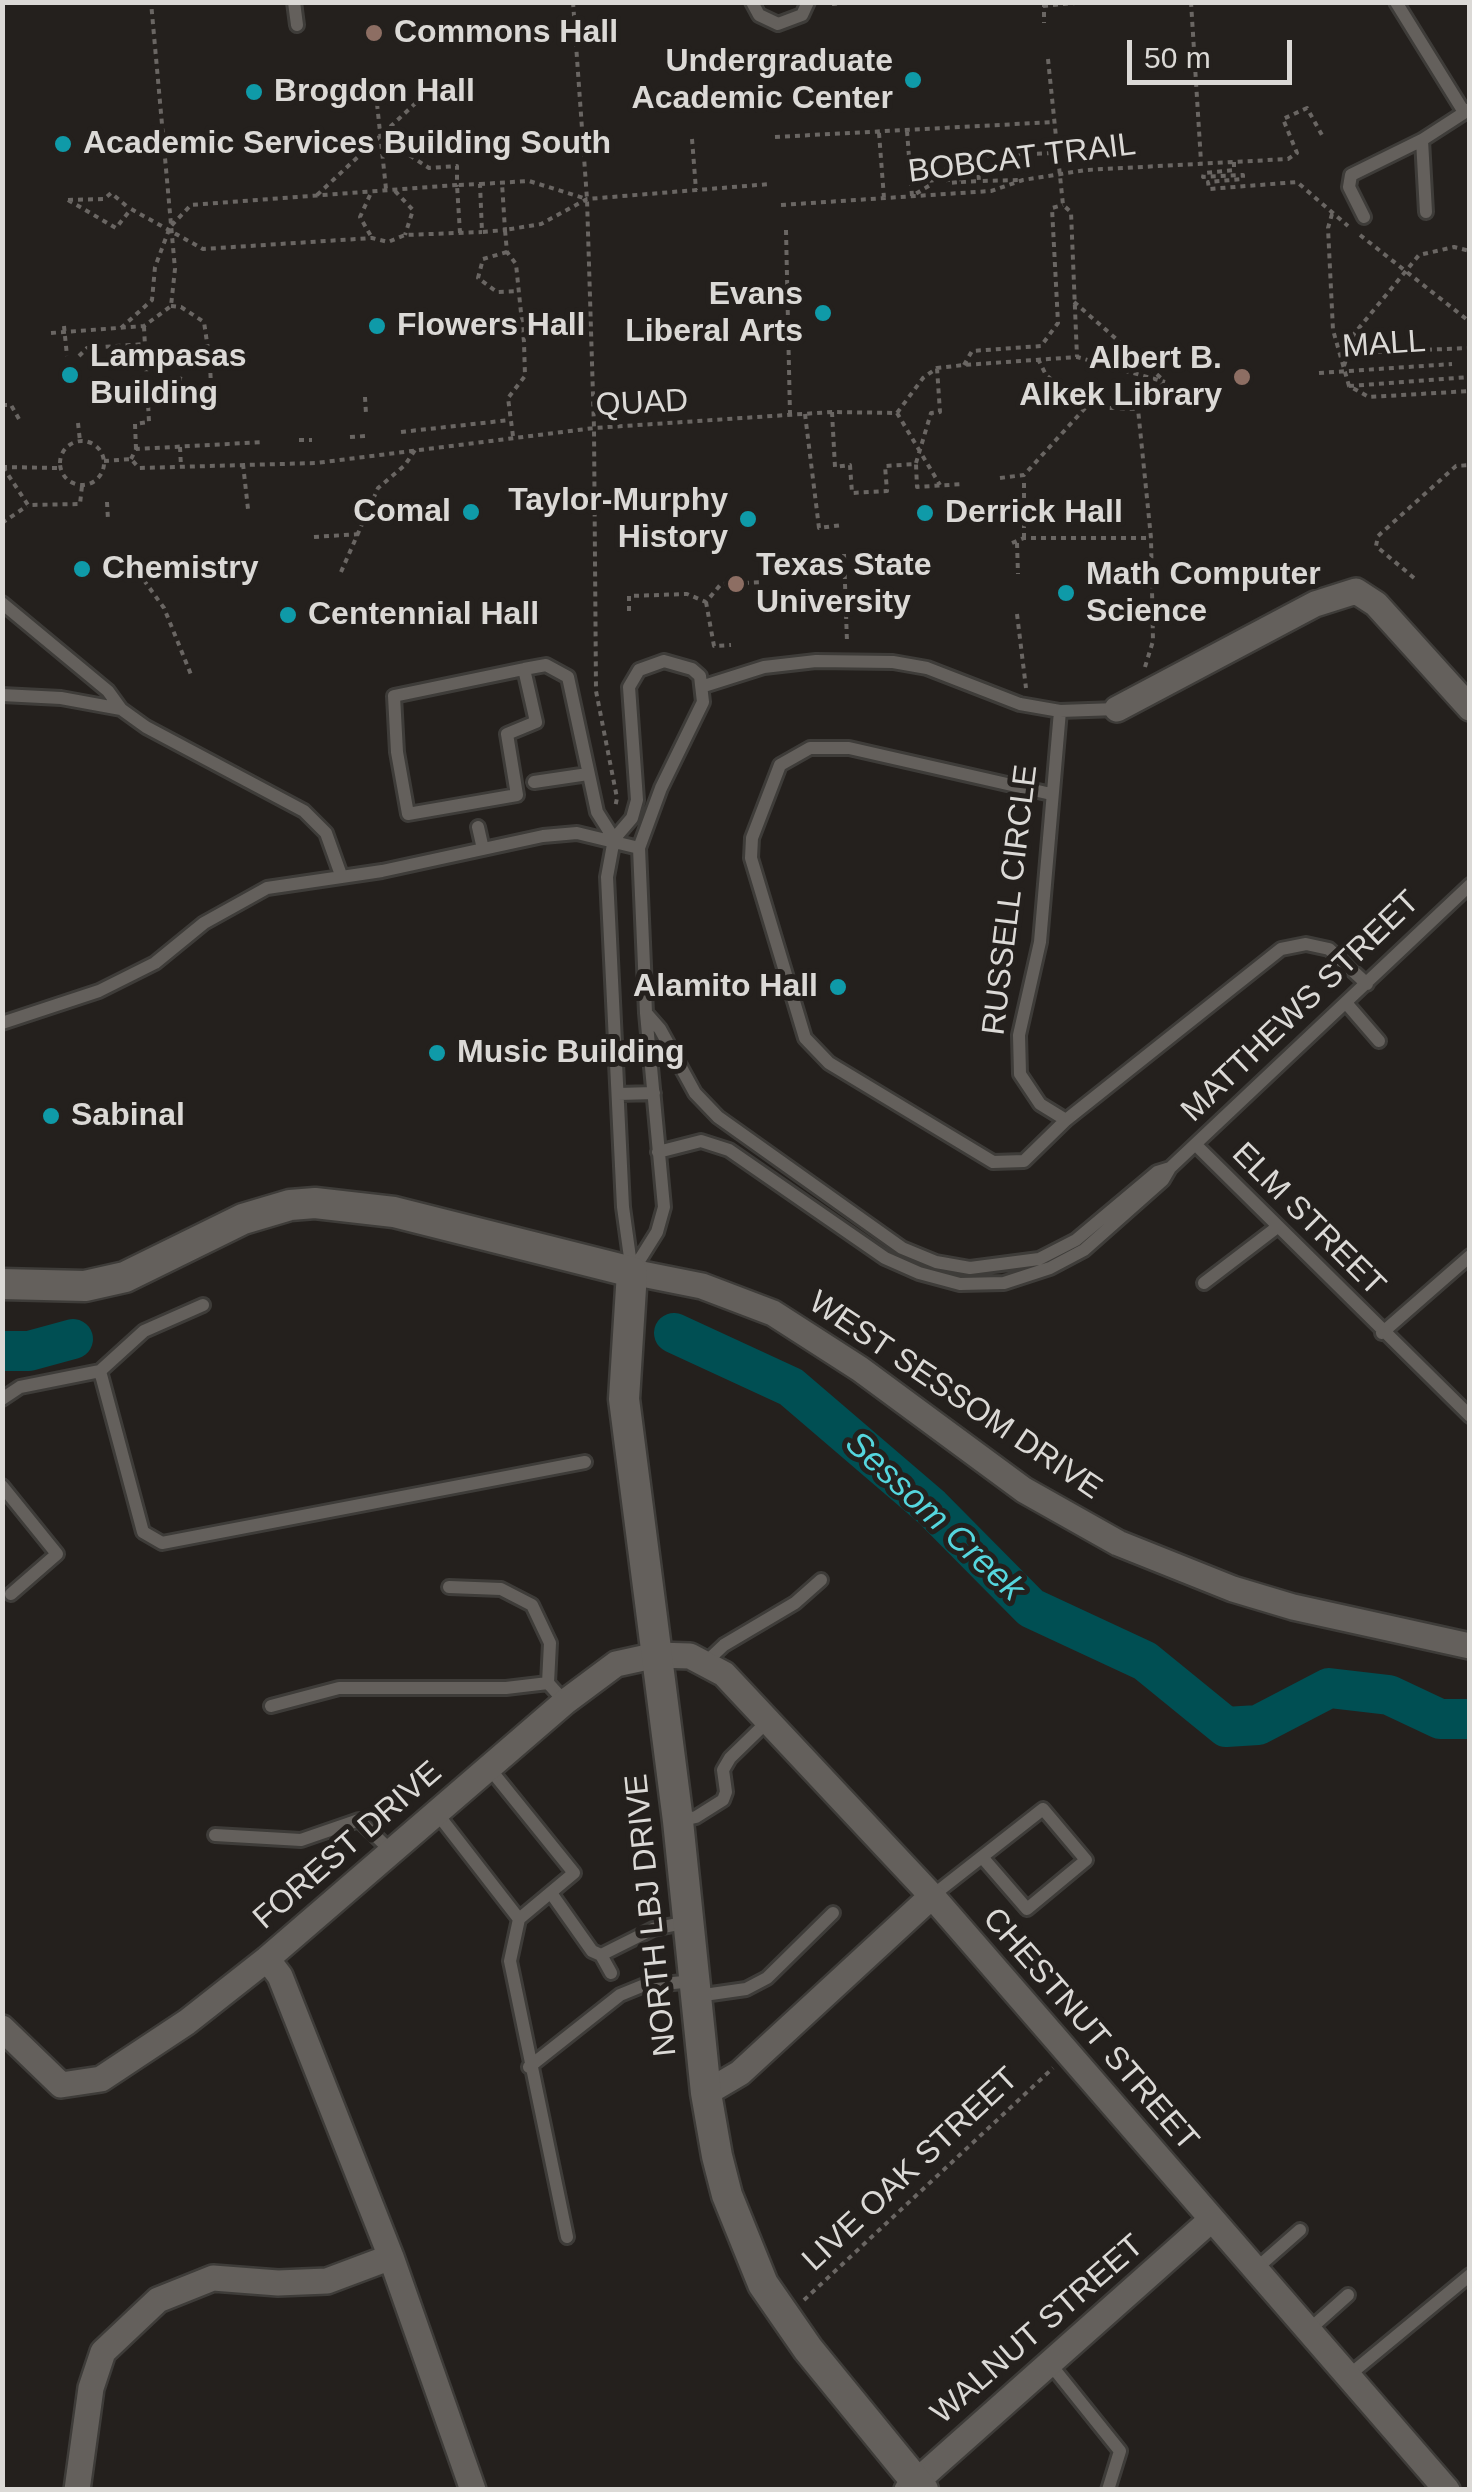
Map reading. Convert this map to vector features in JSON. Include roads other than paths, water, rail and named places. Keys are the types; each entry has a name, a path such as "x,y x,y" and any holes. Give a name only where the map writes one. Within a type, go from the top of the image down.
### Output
{"street":[{"path":"1117,709 1315,604 1356,591 1376,604 1470,708"},
{"path":"2,1284 84,1286 125,1277 242,1219 290,1205 315,1203 394,1212 632,1272"},
{"name":"WEST SESSOM DRIVE","path":"632,1272 702,1286 773,1312 1024,1490 1118,1543 1233,1589 1293,1607 1470,1646"},
{"name":"NORTH LBJ DRIVE","path":"632,1272 624,1400 678,1821 706,2093 726,2195 763,2284 915,2487"},
{"path":"657,1655 690,1656 706,1662"},
{"name":"FOREST DRIVE","path":"2,2028 61,2085 100,2079 126,2065 267,1958 490,1769 556,1692 616,1664 657,1655"},
{"name":"CHESTNUT STREET","path":"706,1662 724,1674 769,1720 932,1896 1258,2267 1447,2490"},
{"path":"706,2093 740,2073 932,1896"},
{"path":"267,1958 280,1976 390,2258 473,2490"},
{"name":"WALNUT STREET","path":"915,2487 1212,2219"},
{"path":"77,2490 91,2388 104,2352 158,2300 213,2278 278,2283 327,2281 390,2258"}],"lane":[{"path":"294,2 297,25"},
{"path":"752,2 759,15 778,24 802,15 808,2"},
{"path":"1364,217 1349,188 1351,175 1422,140 1467,110 1396,2"},
{"path":"1422,140 1426,212"},
{"path":"2,604 146,727 304,811 326,833 341,875"},
{"path":"664,661 692,669 704,686 697,718 661,788 638,848 646,1013 664,1207 657,1232 632,1272 623,1207 607,877 614,840 632,818 638,800 629,700 634,675 649,664 664,661"},
{"path":"704,686 764,667 816,661 893,662 927,668 1020,704 1060,711 1117,709"},
{"path":"524,669 536,722 507,734 518,795 408,814 396,752 394,696 524,669 546,665 568,677 597,812 614,840"},
{"path":"2,696 61,698 121,709"},
{"name":"RUSSELL CIRCLE","path":"1060,711 1040,942 1018,1036 1020,1074 1040,1104 1066,1120"},
{"path":"1051,794 849,748 810,748 780,765 752,838 751,858 804,1038 829,1063 993,1162 1024,1160 1066,1120 1281,949 1306,944 1329,948 1367,984"},
{"path":"534,782 588,774"},
{"path":"478,826 483,849"},
{"path":"2,1023 100,991 155,964 204,923 267,888 560,834 614,840 638,848"},
{"name":"MATTHEWS STREET","path":"658,1152 701,1141 729,1150 885,1258 960,1284 1004,1283 1050,1268 1084,1250 1163,1180 1170,1168 1470,885"},
{"path":"1347,1004 1380,1040"},
{"name":"MATTHEWS STREET","path":"646,1013 660,1029 695,1093 718,1117 886,1238 936,1262 970,1268 1039,1259 1076,1240 1158,1172 1170,1168"},
{"path":"618,1094 654,1093"},
{"name":"ELM STREET","path":"1196,1145 1470,1416"},
{"path":"1204,1283 1276,1228"},
{"path":"1382,1333 1470,1256"},
{"path":"2,1400 20,1387 100,1371 144,1331 203,1304"},
{"path":"100,1371 143,1532 162,1543 584,1462"},
{"path":"2,1486 57,1554 10,1594"},
{"path":"706,1662 724,1645 796,1602 821,1580"},
{"path":"271,1706 339,1688 506,1688 556,1692 550,1643 532,1604 502,1588 449,1588"},
{"path":"678,1821 696,1817 723,1800 723,1770 769,1720"},
{"path":"490,1769 574,1873 519,1919 510,1961 567,2236"},
{"path":"932,1896 1043,1809 1086,1860 1026,1909 982,1857"},
{"path":"436,1812 519,1919"},
{"path":"215,1835 301,1840 360,1820 390,1850"},
{"path":"550,1892 611,1973"},
{"path":"529,2067 620,1994 642,1986 746,1989 767,1978 833,1913"},
{"path":"601,1955 653,1928 688,1922"},
{"path":"1258,2267 1300,2230"},
{"path":"1348,2376 1470,2275"},
{"path":"1310,2330 1348,2295"},
{"path":"1051,2365 1120,2451 1108,2490"}],"waterway":[{"name":"Sessom Creek","path":"674,1333 791,1387 931,1507 1031,1608 1145,1661 1226,1727 1258,1725 1329,1688 1389,1695 1440,1719 1470,1719"},
{"name":"Sessom Creek","path":"2,1351 29,1351 73,1339"}],"place":[{"name":"Commons Hall","path":"374,33"},
{"name":"Undergraduate Academic Center","path":"913,80"},
{"name":"Brogdon Hall","path":"254,92"},
{"name":"Academic Services Building South","path":"63,144"},
{"name":"Evans Liberal Arts","path":"823,313"},
{"name":"Flowers Hall","path":"377,326"},
{"name":"Lampasas Building","path":"70,375"},
{"name":"Albert B. Alkek Library","path":"1242,377"},
{"name":"Comal","path":"471,512"},
{"name":"Derrick Hall","path":"925,513"},
{"name":"Taylor-Murphy History","path":"748,519"},
{"name":"Chemistry","path":"82,569"},
{"name":"Texas State University","path":"736,584"},
{"name":"Math Computer Science","path":"1066,593"},
{"name":"Centennial Hall","path":"288,615"},
{"name":"Alamito Hall","path":"838,987"},
{"name":"Music Building","path":"437,1053"},
{"name":"Sabinal","path":"51,1116"}]}
